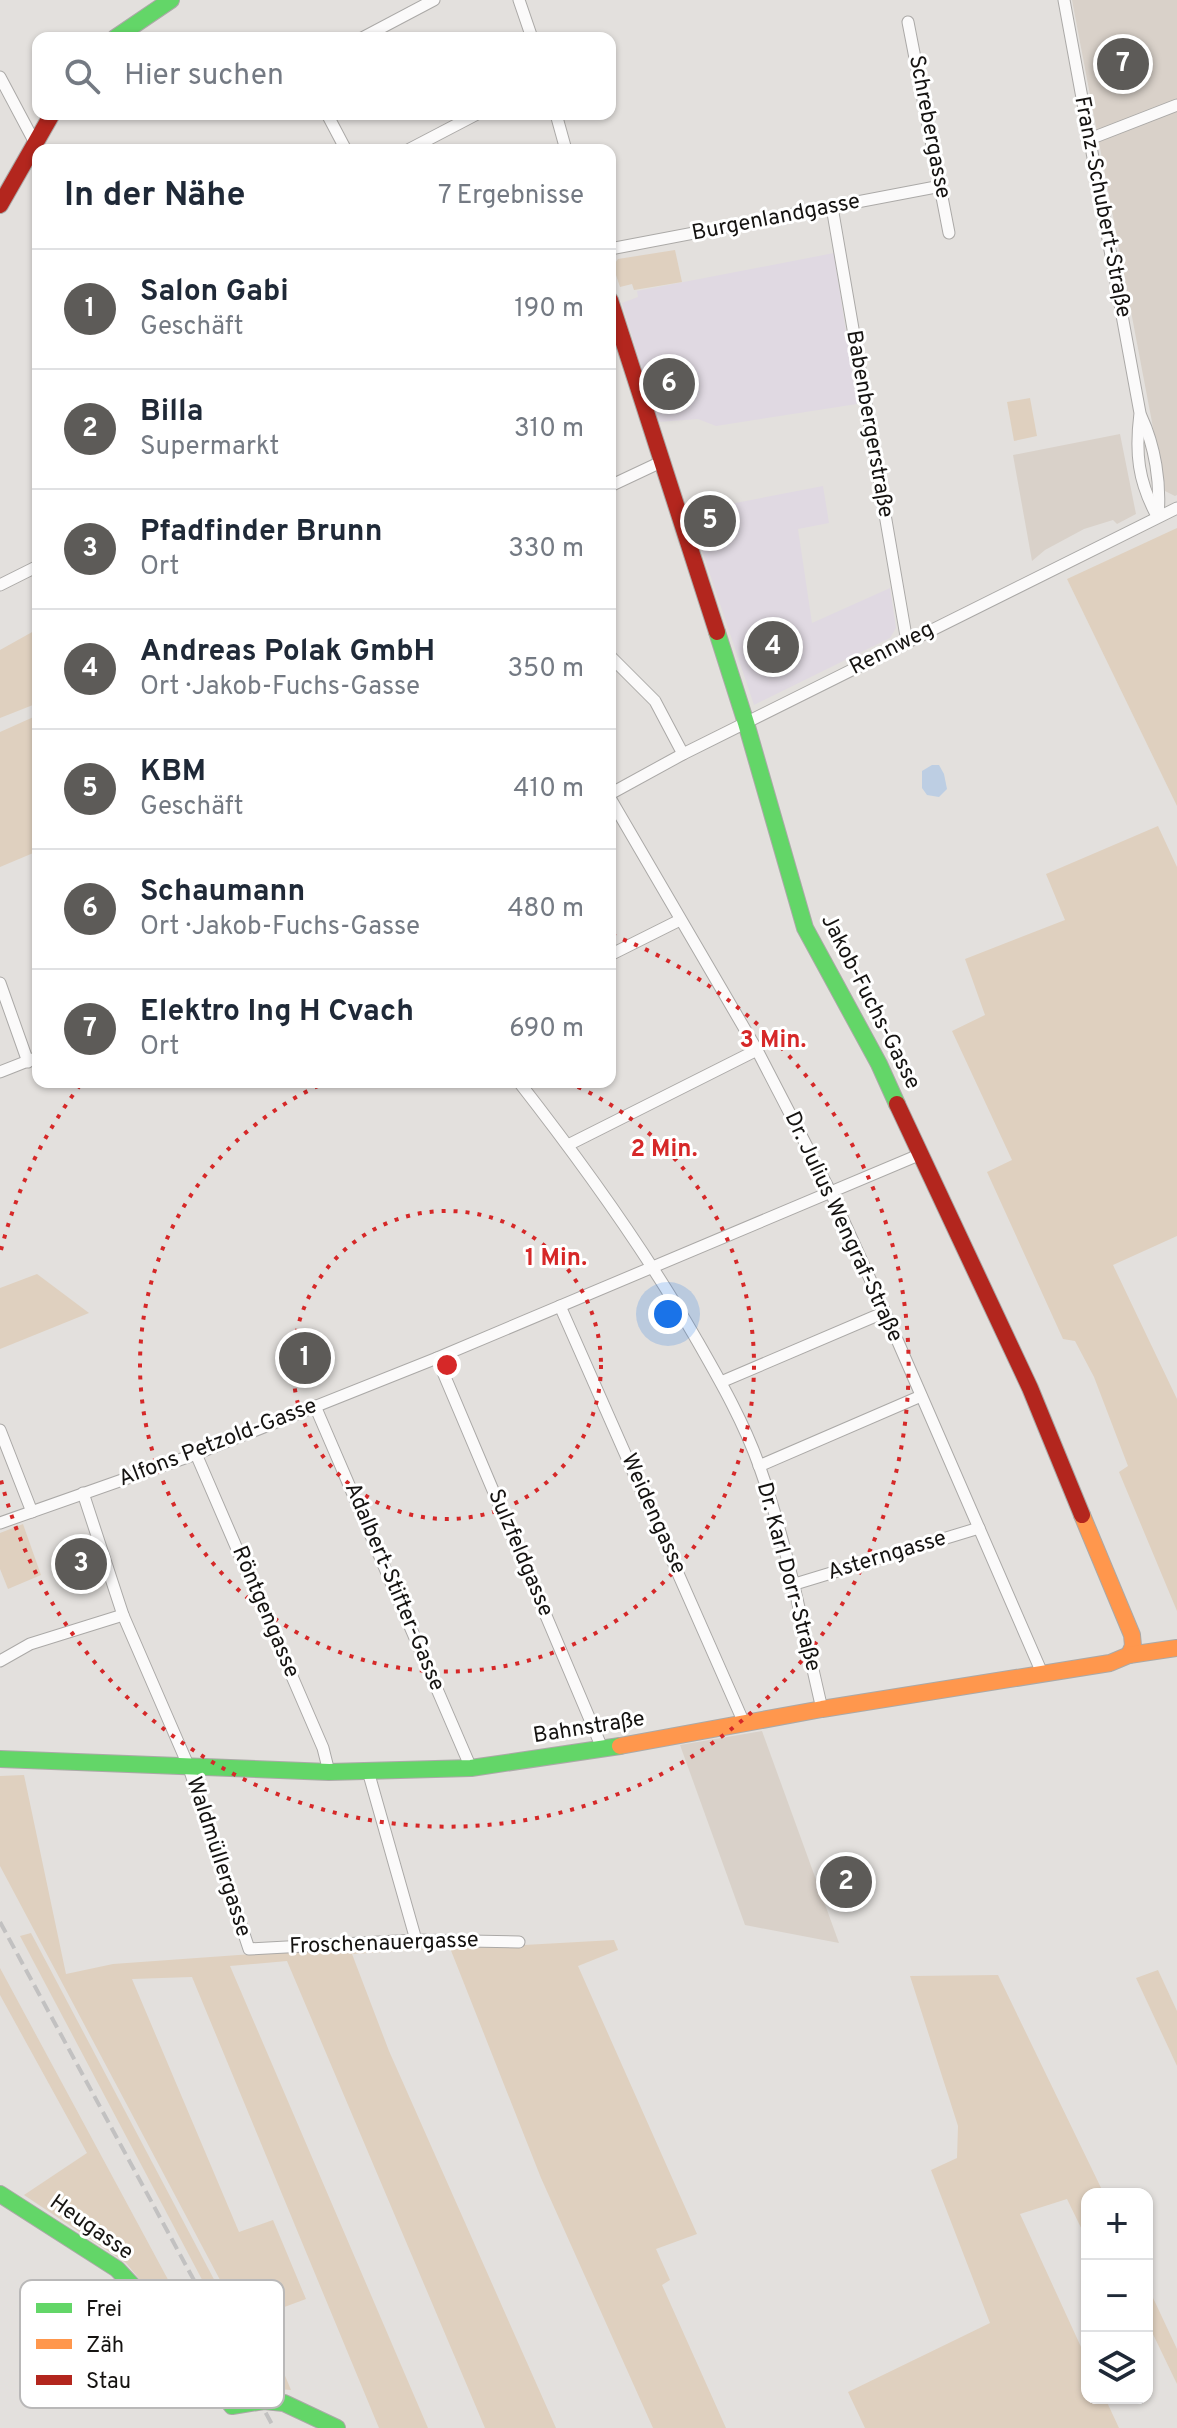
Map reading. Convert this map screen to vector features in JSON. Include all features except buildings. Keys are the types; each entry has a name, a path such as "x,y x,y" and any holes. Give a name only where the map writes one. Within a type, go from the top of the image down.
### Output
{"street":[{"path":"124,32 171,0"},
{"path":"373,32 434,0"},
{"path":"519,0 530,32"},
{"name":"Franz-Schubert-Straße","path":"1064,0 1087,140 1113,261 1140,413 1136,447 1144,492 1157,516"},
{"name":"Schrebergasse","path":"908,22 949,233"},
{"path":"0,77 33,144"},
{"path":"1087,140 1177,105"},
{"path":"37,144 49,120"},
{"path":"330,120 343,144"},
{"path":"420,144 466,120"},
{"path":"558,120 564,144"},
{"path":"0,205 32,154"},
{"name":"Burgenlandgasse","path":"616,248 941,186"},
{"name":"Babenbergerstraße","path":"832,207 907,642"},
{"name":"Jakob-Fuchs-Gasse","path":"616,319 746,723 805,928 879,1064 1036,1402 1132,1635 1133,1646 1129,1655"},
{"path":"616,483 661,462"},
{"name":"Rennweg","path":"616,793 683,754 1177,508"},
{"path":"0,585 32,569"},
{"path":"616,662 655,701 683,754"},
{"name":"Dr. Julius Wengraf-Straße","path":"616,807 757,1050 831,1193 1042,1673"},
{"path":"616,952 680,920"},
{"path":"0,983 32,1057"},
{"path":"568,1145 757,1050"},
{"path":"0,1072 32,1059"},
{"name":"Dr. Karl Dorr-Straße","path":"524,1088 654,1266 721,1382 759,1466 795,1584 822,1709"},
{"name":"Alfons Petzold-Gasse","path":"0,1523 196,1454 437,1358 921,1154"},
{"name":"Weidengasse","path":"560,1306 744,1723"},
{"path":"721,1382 885,1312"},
{"name":"Sulzfeldgasse","path":"437,1358 602,1748"},
{"path":"759,1466 921,1396"},
{"name":"Adalbert-Stifter-Gasse","path":"315,1406 471,1768"},
{"path":"0,1430 32,1512"},
{"name":"Röntgengasse","path":"196,1454 323,1748 329,1772"},
{"name":"Waldmüllergasse","path":"83,1493 123,1615 188,1765 249,1949"},
{"name":"Asterngasse","path":"795,1584 979,1528"},
{"path":"0,1661 30,1644 123,1615"},
{"name":"Bahnstraße","path":"0,1759 329,1772 471,1768 1110,1663 1129,1655 1177,1648"},
{"path":"368,1771 416,1940"},
{"name":"Froschenauergasse","path":"249,1949 416,1940 519,1942"},
{"name":"Heugasse","path":"0,2194 117,2269 127,2280"},
{"name":"Heugasse","path":"284,2403 298,2407 337,2428"}],"shaded area":[{"path":"1072,0 1177,0 1175,496 1165,491"},
{"path":"675,250 682,282 634,290 632,284 620,287 616,275 618,259"},
{"path":"834,253 857,404 716,426 698,419 658,422 622,303 638,297 637,291"},
{"path":"1030,398 1037,436 1014,441 1007,402"},
{"path":"1120,434 1136,514 1117,524 1113,520 1084,529 1045,550 1032,561 1013,455"},
{"path":"823,486 829,523 798,529 812,623 890,588 896,628 890,638 754,705 689,512"},
{"path":"1177,528 1177,806 1067,579"},
{"path":"32,632 32,705 0,718 0,650"},
{"path":"32,718 32,854 0,867 0,732"},
{"path":"1158,826 1177,867 1177,1236 1113,1265 1177,1399 1177,1611 1119,1472 1128,1466 1094,1377 1075,1341 1063,1339 987,1172 1012,1160 952,1031 985,1015 965,959 1065,920 1046,874"},
{"path":"37,1274 89,1313 0,1349 0,1288"},
{"path":"23,1524 41,1575 8,1589 0,1569 0,1533"},
{"path":"762,1731 839,1943 745,1925 680,1745"},
{"path":"24,1775 66,1974 113,1964 420,1942 524,1945 614,1940 618,1950 578,1966 697,2234 656,2249 670,2280 662,2285 726,2428 653,2428 541,2178 450,1948 352,1954 389,2051 556,2428 485,2428 287,1961 230,1966 428,2428 379,2428 192,1977 132,1979 239,2232 273,2220 306,2299 284,2307 284,2280 220,2280 0,1866 0,1776"},
{"path":"31,1933 214,2280 202,2280 20,1936"},
{"path":"0,1968 168,2280 140,2280 126,2263 24,2195 87,2153 0,1995"},
{"path":"1158,1970 1177,2011 1177,2066 1136,1978"},
{"path":"998,1975 1101,2188 1081,2188 1081,2228 1067,2199 1020,2214 1081,2347 1081,2404 1108,2404 1119,2428 865,2428 848,2392 990,2323 931,2170 957,2158 958,2126 910,1976"},
{"path":"1153,2298 1177,2349 1177,2384 1153,2334"},
{"path":"284,2373 291,2390 284,2389"}],"water":[{"path":"939,765 944,774 947,789 939,797 927,795 922,788 922,771"}],"railway":[{"path":"0,1922 194,2280"},
{"path":"263,2408 274,2428"}],"traffic: fast":[{"path":"124,32 171,0"},
{"path":"717,632 805,928 879,1064 897,1104"},
{"path":"0,1759 329,1772 471,1768 620,1746"},
{"path":"0,2194 117,2269 127,2280"},
{"path":"284,2403 337,2428"}],"traffic: slow":[{"path":"1082,1515 1132,1635 1133,1646 1129,1655"},
{"path":"620,1746 822,1709 1110,1663 1129,1655 1177,1648"}],"traffic: jam":[{"path":"35,144 49,120"},
{"path":"0,205 32,149"},
{"path":"616,319 717,632"},
{"path":"897,1104 1030,1388 1082,1515"}],"place":[{"name":"Elektro Ing H Cvach","path":"1123,64"},
{"name":"Schaumann","path":"669,384"},
{"name":"KBM","path":"710,521"},
{"name":"Andreas Polak GmbH","path":"773,647"},
{"name":"Salon Gabi","path":"305,1358"},
{"name":"Pfadfinder Brunn","path":"81,1564"},
{"name":"Billa","path":"846,1882"}]}
